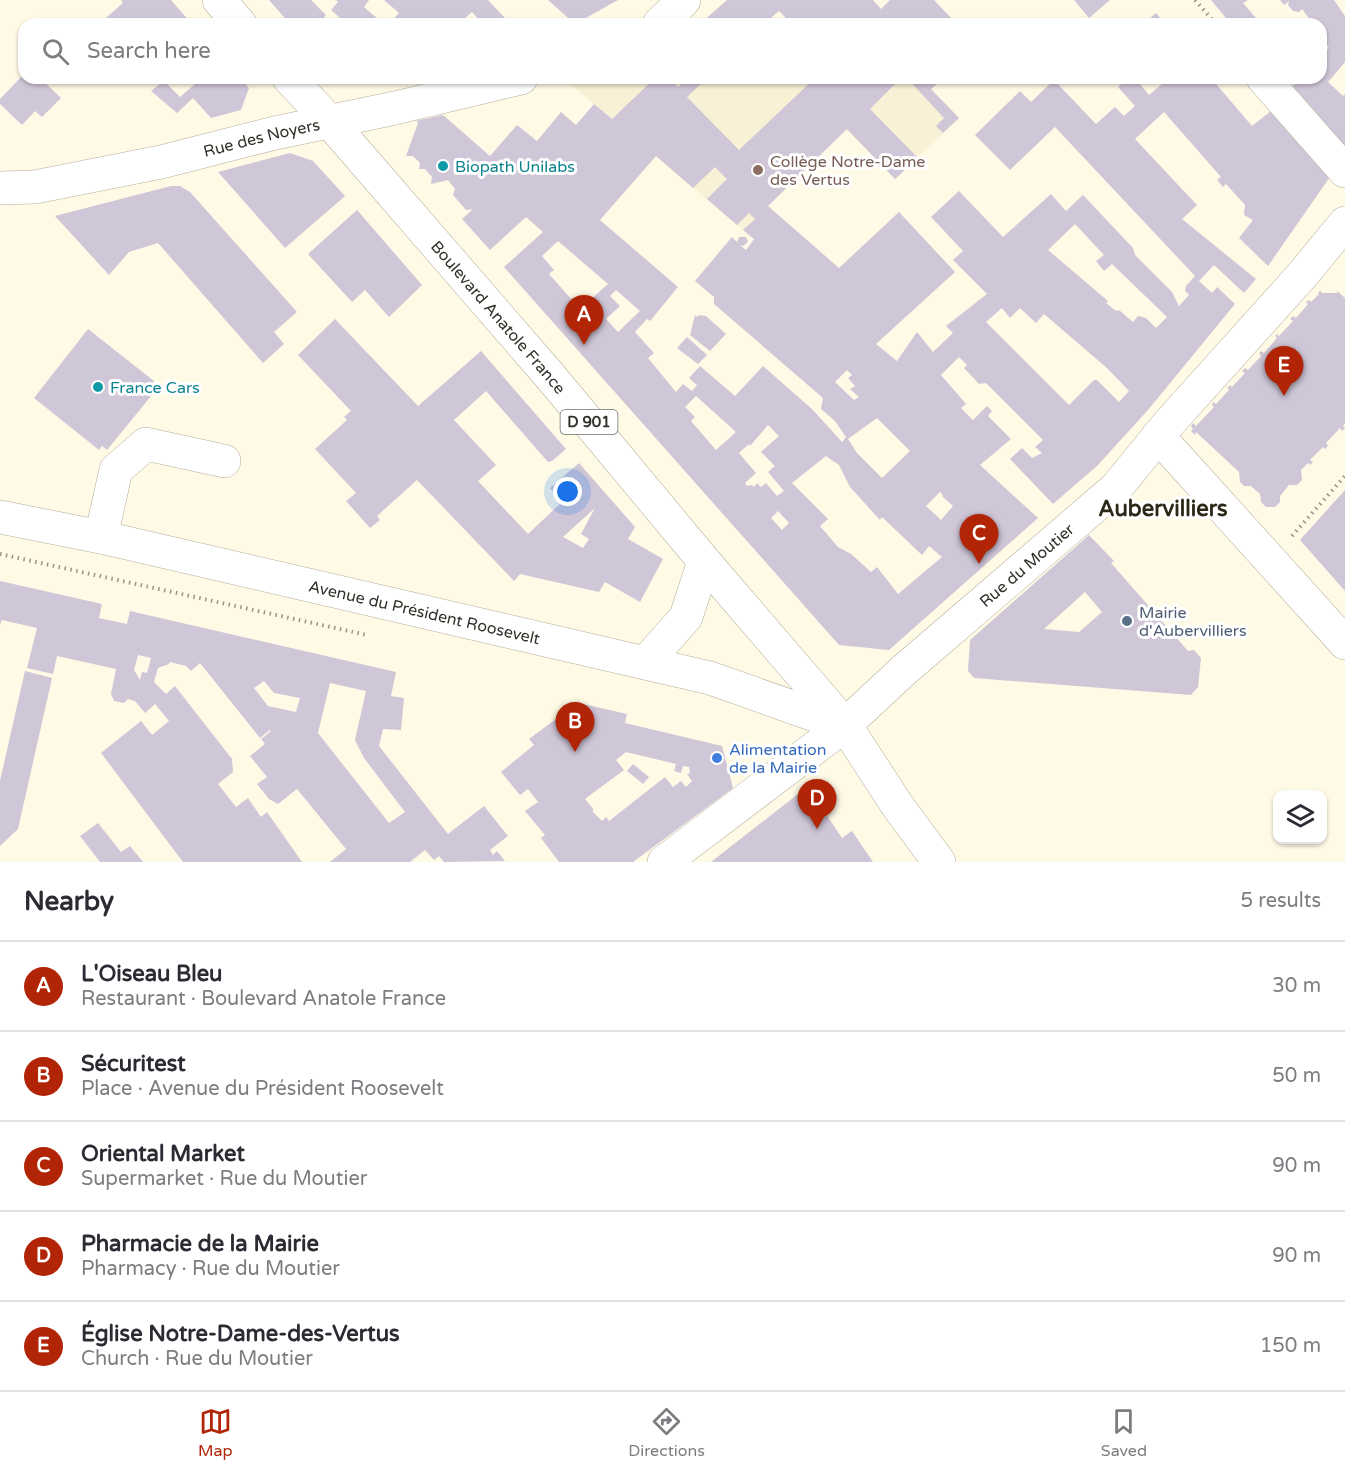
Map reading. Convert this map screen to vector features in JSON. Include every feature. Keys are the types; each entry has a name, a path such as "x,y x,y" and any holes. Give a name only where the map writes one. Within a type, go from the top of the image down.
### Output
{"main road":[{"path":"219,0 235,18"},
{"path":"665,18 684,0"},
{"name":"Boulevard Anatole France","path":"295,84 550,376 704,561 845,725"},
{"name":"Rue des Noyers","path":"0,188 35,187 160,162 275,133 495,84"},
{"path":"1268,84 1345,171"},
{"name":"Rue du Moutier","path":"664,862 845,725 903,671 1116,488 1164,429 1339,244"},
{"path":"1164,429 1270,560 1345,643"},
{"path":"101,537 116,470 146,444 224,460"},
{"name":"Avenue du Président Roosevelt","path":"0,517 101,537 721,680 845,725"},
{"path":"645,663 686,617 704,561"},
{"name":"D 901","path":"845,725 897,805 939,862"}],"path":[{"path":"1195,0 1211,18"},
{"path":"1270,560 1345,476"}],"shaded area":[{"path":"570,84 926,84 959,118 895,179 846,129 743,230"}],"building":[{"path":"121,0 171,0 187,18 106,18 123,3"},
{"path":"269,0 311,0 326,15 325,18 285,18"},
{"path":"336,0 369,0 364,7 377,18 340,18 331,10 338,2"},
{"path":"384,0 488,0 505,18 478,18 472,12 465,18 394,18 399,13"},
{"path":"548,0 618,0 586,18 568,18"},
{"path":"727,0 873,0 881,9 890,0 934,0 951,18 786,18 779,11 771,18 707,18"},
{"path":"1074,0 1110,0 1089,18"},
{"path":"1211,0 1248,0 1243,3 1256,18 1226,18"},
{"path":"1280,0 1334,0 1345,16 1345,62 1328,82 1343,96 1345,94 1345,155 1287,91 1295,84 1327,84 1327,49 1329,48 1327,45 1327,18 1309,18 1302,9 1299,12 1293,11 1288,5 1289,1 1284,5"},
{"path":"1156,13 1160,18 1150,18"},
{"path":"18,80 18,84 46,84 61,98 42,117 35,111 22,125 0,104 0,99"},
{"path":"160,84 167,84 180,97 195,84 245,84 249,88 241,110 211,118 193,98 177,113 151,91"},
{"path":"649,84 675,84 678,87 681,84 701,84 687,97 739,150 809,84 895,84 870,109 918,158 895,179 847,129 768,206 839,268 899,212 955,272 876,344 897,361 917,332 933,352 953,333 946,326 987,294 953,260 963,251 931,217 959,191 1003,237 1051,194 1066,211 1083,195 1133,248 1135,255 1172,292 1179,306 1189,295 1185,291 1186,286 1195,276 1055,127 1010,170 975,135 1020,91 1031,102 1050,84 1058,84 1096,124 1115,107 1124,116 1135,106 1118,87 1121,84 1140,84 1149,95 1162,84 1216,84 1252,126 1275,108 1332,174 1268,266 1239,238 1253,220 1244,215 1245,205 1226,184 1223,187 1217,180 1221,177 1164,112 1135,139 1197,205 1182,219 1256,279 1244,293 1214,265 1199,281 1212,293 1217,287 1235,304 1148,410 1097,466 1053,504 1010,459 1022,448 1032,458 1042,453 1035,447 1043,440 986,383 979,384 964,368 967,365 959,357 941,375 966,404 961,408 973,420 987,406 992,411 988,416 1011,439 980,465 1038,518 889,650 839,645 504,267 543,232 526,217 490,250 462,219 473,209 466,210 453,195 455,189 448,180 431,184 432,177 425,169 419,169 420,163 413,156 406,156 418,123 416,121 443,115 490,156 517,125 537,141 561,112 576,125 594,104 612,119","holes":["656,156 693,188 715,167 727,179 707,199 737,225 749,213 755,219 743,230 754,239 746,250 740,245 743,246 748,242 746,237 739,237 737,242 732,237 695,281 714,297 714,304 823,398 821,409 835,421 846,437 842,442 812,409 763,366 735,396 700,366 689,378 697,385 692,391 683,384 676,392 648,358 654,353 635,332 647,319 650,321 678,287 600,220","1075,224 1104,255 1096,261 1104,271 1112,264 1167,317 1156,328 1146,318 1138,316 1133,322 1106,303 1108,301 1048,250","558,241 608,284 580,309 549,274 554,270 542,256","616,290 640,311 618,332 606,319 620,306 610,296","1002,308 1010,318 1020,308 1036,323 1044,314 1108,369 1129,391 1119,402 1097,380 1094,380 1069,405 986,322","847,370 852,375 848,378 855,386 850,389 859,397 854,400 835,382","696,396 736,432 716,450 691,421 695,417 685,407","877,418 910,451 882,478 857,453 848,439","768,425 779,436 761,452 775,466 768,472 784,491 777,496 766,483 761,487 757,483 754,487 747,486 745,483 756,473 739,453 749,444 750,446","826,456 839,465 850,487 880,520 882,517 922,555 929,546 942,557 898,594 877,567 871,572 851,554 838,547 820,526 828,519 792,483","940,492 953,506 941,520 926,506","778,511 789,523 782,530 771,518"]},
{"path":"913,84 937,84 931,89 959,118 943,133 936,126 944,118"},
{"path":"290,153 313,161 345,196 285,248 218,172"},
{"path":"171,186 180,186 190,192 297,312 274,332 284,344 263,363 158,243 129,252 109,275 55,216"},
{"path":"357,210 422,285 389,317 365,290 352,302 308,254"},
{"path":"1321,291 1322,293 1337,293 1337,291 1345,298 1345,423 1343,426 1345,428 1342,431 1340,428 1326,443 1328,446 1325,449 1323,447 1310,460 1313,462 1310,465 1308,463 1301,470 1302,480 1297,485 1289,485 1275,507 1266,507 1261,502 1260,494 1251,486 1244,486 1240,482 1239,472 1196,432 1195,435 1191,431 1193,429 1191,426 1193,423 1196,426 1214,407 1213,402 1216,404 1229,390 1227,388 1230,385 1232,387 1245,373 1242,371 1245,368 1248,370 1261,356 1259,353 1261,351 1264,353 1277,338 1275,336 1277,334 1279,336 1293,321 1290,319 1293,316 1296,318 1308,304 1306,302 1309,300 1311,302"},
{"path":"695,315 697,317 706,316 726,334 710,351 690,335"},
{"path":"335,319 418,406 481,351 566,449 548,462 486,391 454,420 496,465 478,481 528,534 562,502 550,488 579,463 635,527 628,539 663,559 640,602 605,582 599,592 520,574 514,581 417,480 377,516 380,520 370,528 346,501 356,493 315,449 347,420 344,417 351,411 298,355","holes":["595,508 581,534 589,539 583,548 563,537"]},
{"name":"France Cars","path":"88,329 154,381 151,385 156,390 107,450 102,446 99,450 34,398"},
{"path":"687,337 707,355 698,364 677,348"},
{"path":"1345,490 1345,591 1300,540"},
{"name":"Mairie d'Aubervilliers","path":"1089,535 1114,561 1111,563 1188,651 1194,650 1201,658 1198,687 1191,695 974,678 968,671 970,640","holes":["1085,592 1102,612 1079,632 1044,629"]},
{"path":"0,581 102,604 99,618 127,624 130,611 396,672 391,696 404,698 401,730 383,729 379,746 448,834 484,806 508,836 490,850 493,855 497,851 505,861 444,862 439,856 434,860 425,850 410,862 330,862 346,849 297,789 278,804 269,799 257,784 267,777 250,756 265,744 261,739 271,731 260,738 200,663 191,671 186,666 170,662 158,668 154,682 166,694 175,686 232,759 233,772 218,784 236,807 248,798 261,817 267,812 302,862 183,862 101,753 141,721 152,735 169,721 155,704 145,713 135,701 128,699 124,703 114,701 111,694 116,669 57,656 53,674 27,668 37,628 2,620 0,625","holes":["138,655 151,658 147,673 142,672 140,680 134,670","264,681 274,693 300,698 296,712 268,706 254,688","330,683 366,691 355,740 364,758 405,812 389,823 318,733"]},
{"path":"25,671 52,678 18,829 0,846 0,781"},
{"path":"579,703 627,714 625,723 722,746 733,788 633,862 559,862 541,838 545,835 525,811 538,802 528,789 520,795 501,772 534,745 529,739 560,716 576,715 573,711 577,712","holes":["626,752 676,764 674,771 681,773 683,766 689,767 690,773 687,774 692,781 686,787 681,781 673,787 665,777 609,821 606,817 602,821 585,799 624,770 616,760"]},
{"path":"633,764 649,777 643,784 627,771"},
{"path":"798,794 813,795 842,838 852,831 873,862 711,862"},
{"path":"98,823 121,852 130,846 143,862 100,862 80,836"}],"place":[{"name":"Biopath Unilabs","path":"443,166"},
{"name":"Collège Notre-Dame des Vertus","path":"758,170"},
{"name":"L'Oiseau Bleu","path":"584,345"},
{"name":"France Cars","path":"98,387"},
{"name":"Église Notre-Dame-des-Vertus","path":"1284,396"},
{"name":"Oriental Market","path":"979,564"},
{"name":"Mairie d'Aubervilliers","path":"1127,621"},
{"name":"Sécuritest","path":"575,752"},
{"name":"Alimentation de la Mairie","path":"717,758"},
{"name":"Pharmacie de la Mairie","path":"817,829"}],"district":[{"name":"Aubervilliers","path":"1163,508"}]}
